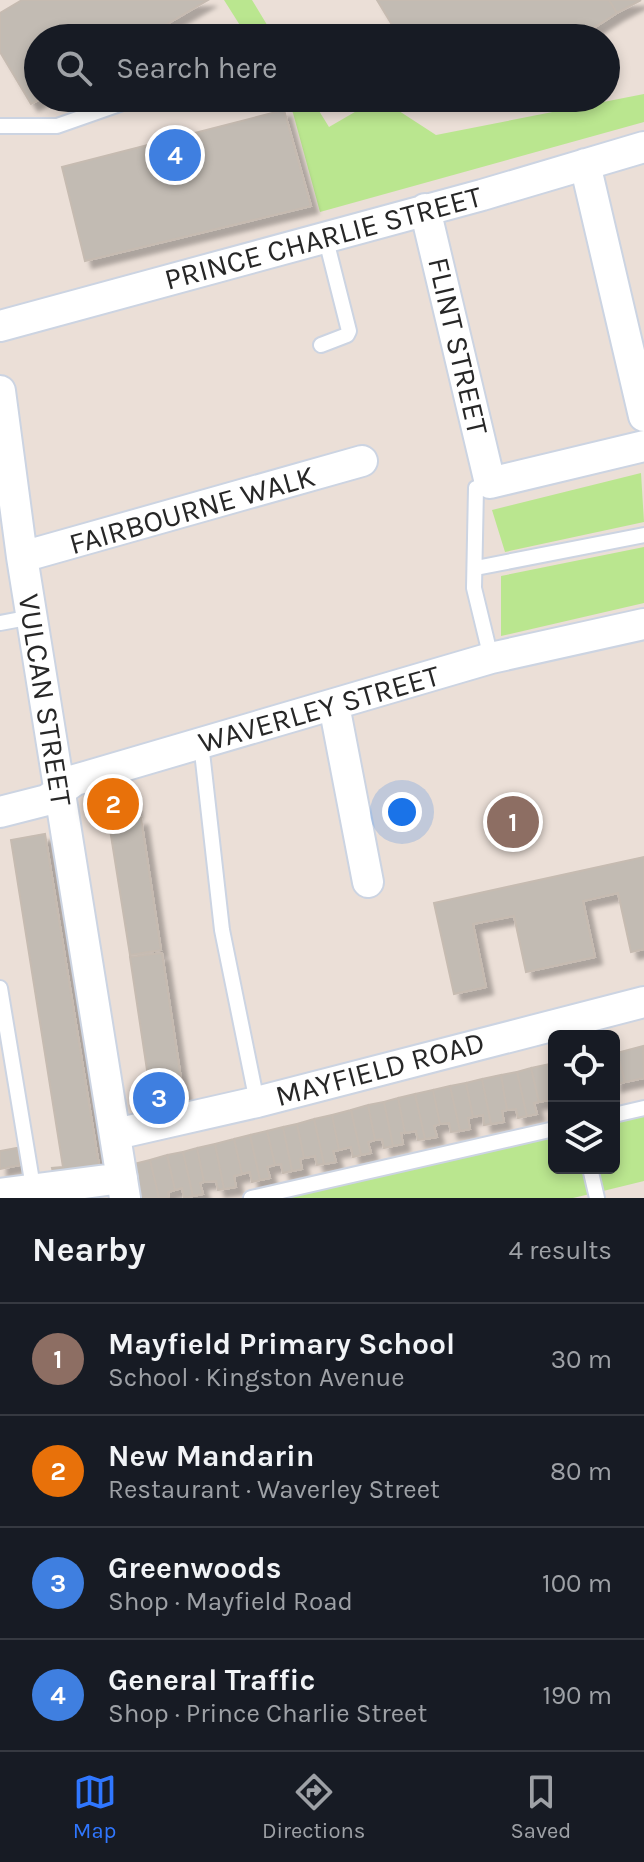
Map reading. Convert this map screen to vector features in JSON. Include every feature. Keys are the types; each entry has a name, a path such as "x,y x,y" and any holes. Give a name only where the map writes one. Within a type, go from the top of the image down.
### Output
{"street":[{"name":"PRINCE CHARLIE STREET","path":"0,326 644,147"},
{"path":"585,164 644,416"},
{"name":"FLINT STREET","path":"425,209 490,483"},
{"name":"VULCAN STREET","path":"0,391 4,454 124,1188"},
{"path":"490,483 644,446"},
{"name":"FAIRBOURNE WALK","path":"22,557 362,461"},
{"name":"WAVERLEY STREET","path":"0,812 47,800 75,780 491,658 644,624"},
{"path":"334,705 368,882"},
{"name":"MAYFIELD ROAD","path":"116,1134 570,1028 644,1002"},
{"path":"0,1194 33,1187 124,1188"}],"lane":[{"path":"0,126 57,126 97,112"},
{"path":"321,345 347,335 349,331 325,235"},
{"path":"490,483 476,488 474,588 491,658"},
{"path":"476,568 644,535"},
{"path":"0,623 32,617"},
{"path":"201,743 222,930 257,1102"},
{"path":"0,988 33,1187"},
{"path":"620,1114 644,1108"},
{"path":"251,1198 548,1130"},
{"path":"591,1174 597,1198"}],"green space":[{"path":"224,0 252,0 267,24 239,24"},
{"path":"644,94 644,122 320,212 292,112 320,112 329,127 355,112 401,112 436,135 553,112 620,112 620,99"},
{"path":"641,473 644,522 505,552 492,510"},
{"path":"644,547 644,603 501,636 501,576"},
{"path":"644,1113 644,1181 599,1192 594,1174 620,1174 620,1119"},
{"path":"548,1136 548,1174 585,1174 590,1194 573,1198 281,1198"}],"building":[{"path":"22,0 208,0 167,24 24,24 24,92 0,52 0,13"},
{"path":"377,0 609,0 617,13 600,24 392,24"},
{"path":"609,0 641,0 617,13"},
{"path":"285,112 311,206 85,261 62,167"},
{"path":"132,793 135,813 103,818 100,799"},
{"path":"141,818 161,950 130,955 109,823"},
{"path":"45,834 100,1171 55,1181 52,1168 63,1167 11,840"},
{"path":"644,857 644,949 631,952 618,893 583,901 595,957 526,972 514,916 473,924 486,987 454,994 434,903"},
{"path":"162,953 182,1085 150,1090 130,957"},
{"path":"643,1046 644,1078 625,1082 620,1052"},
{"path":"548,1064 548,1100 539,1102 531,1068"},
{"path":"620,1064 625,1082 620,1083"},
{"path":"531,1068 539,1102 534,1103 537,1114 527,1116 517,1072"},
{"path":"517,1072 527,1116 518,1118 516,1109 507,1110 501,1075"},
{"path":"501,1075 507,1110 502,1111 504,1122 491,1124 482,1079"},
{"path":"482,1079 491,1124 484,1125 483,1115 473,1117 466,1083"},
{"path":"466,1083 473,1117 468,1118 470,1129 460,1131 450,1086"},
{"path":"182,1085 186,1107 154,1113 150,1090"},
{"path":"450,1086 460,1131 451,1132 449,1123 440,1124 433,1090"},
{"path":"433,1090 440,1124 434,1126 437,1137 425,1139 415,1094"},
{"path":"415,1094 425,1139 418,1140 416,1131 405,1133 398,1098"},
{"path":"398,1098 405,1133 401,1133 403,1144 393,1146 384,1102"},
{"path":"384,1102 393,1146 384,1148 382,1139 375,1140 368,1105"},
{"path":"368,1105 375,1140 368,1142 371,1153 361,1155 351,1110"},
{"path":"351,1110 361,1155 353,1157 351,1147 339,1150 332,1115"},
{"path":"332,1115 339,1150 333,1151 336,1162 324,1164 314,1119"},
{"path":"314,1119 324,1164 317,1165 315,1156 304,1158 297,1124"},
{"path":"297,1124 304,1158 300,1159 302,1169 292,1171 283,1127"},
{"path":"283,1127 292,1171 283,1173 281,1164 275,1165 267,1131"},
{"path":"267,1131 275,1165 267,1167 270,1178 260,1180 250,1135"},
{"path":"250,1135 260,1180 252,1182 250,1172 242,1174 234,1139"},
{"path":"234,1139 242,1174 234,1176 236,1187 224,1189 215,1144"},
{"path":"215,1144 224,1189 218,1190 216,1181 204,1182 197,1148"},
{"path":"17,1148 20,1165 0,1169 0,1151"},
{"path":"197,1148 204,1182 200,1183 203,1194 193,1196 183,1152"},
{"path":"183,1152 193,1196 184,1198 182,1188 175,1190 167,1155"},
{"path":"167,1155 175,1190 168,1192 169,1198 159,1198 150,1160"},
{"path":"150,1160 159,1198 142,1198 134,1164"}],"place":[{"name":"General Traffic","path":"175,155"},
{"name":"New Mandarin","path":"113,804"},
{"name":"Mayfield Primary School","path":"513,822"},
{"name":"Greenwoods","path":"159,1098"}]}
